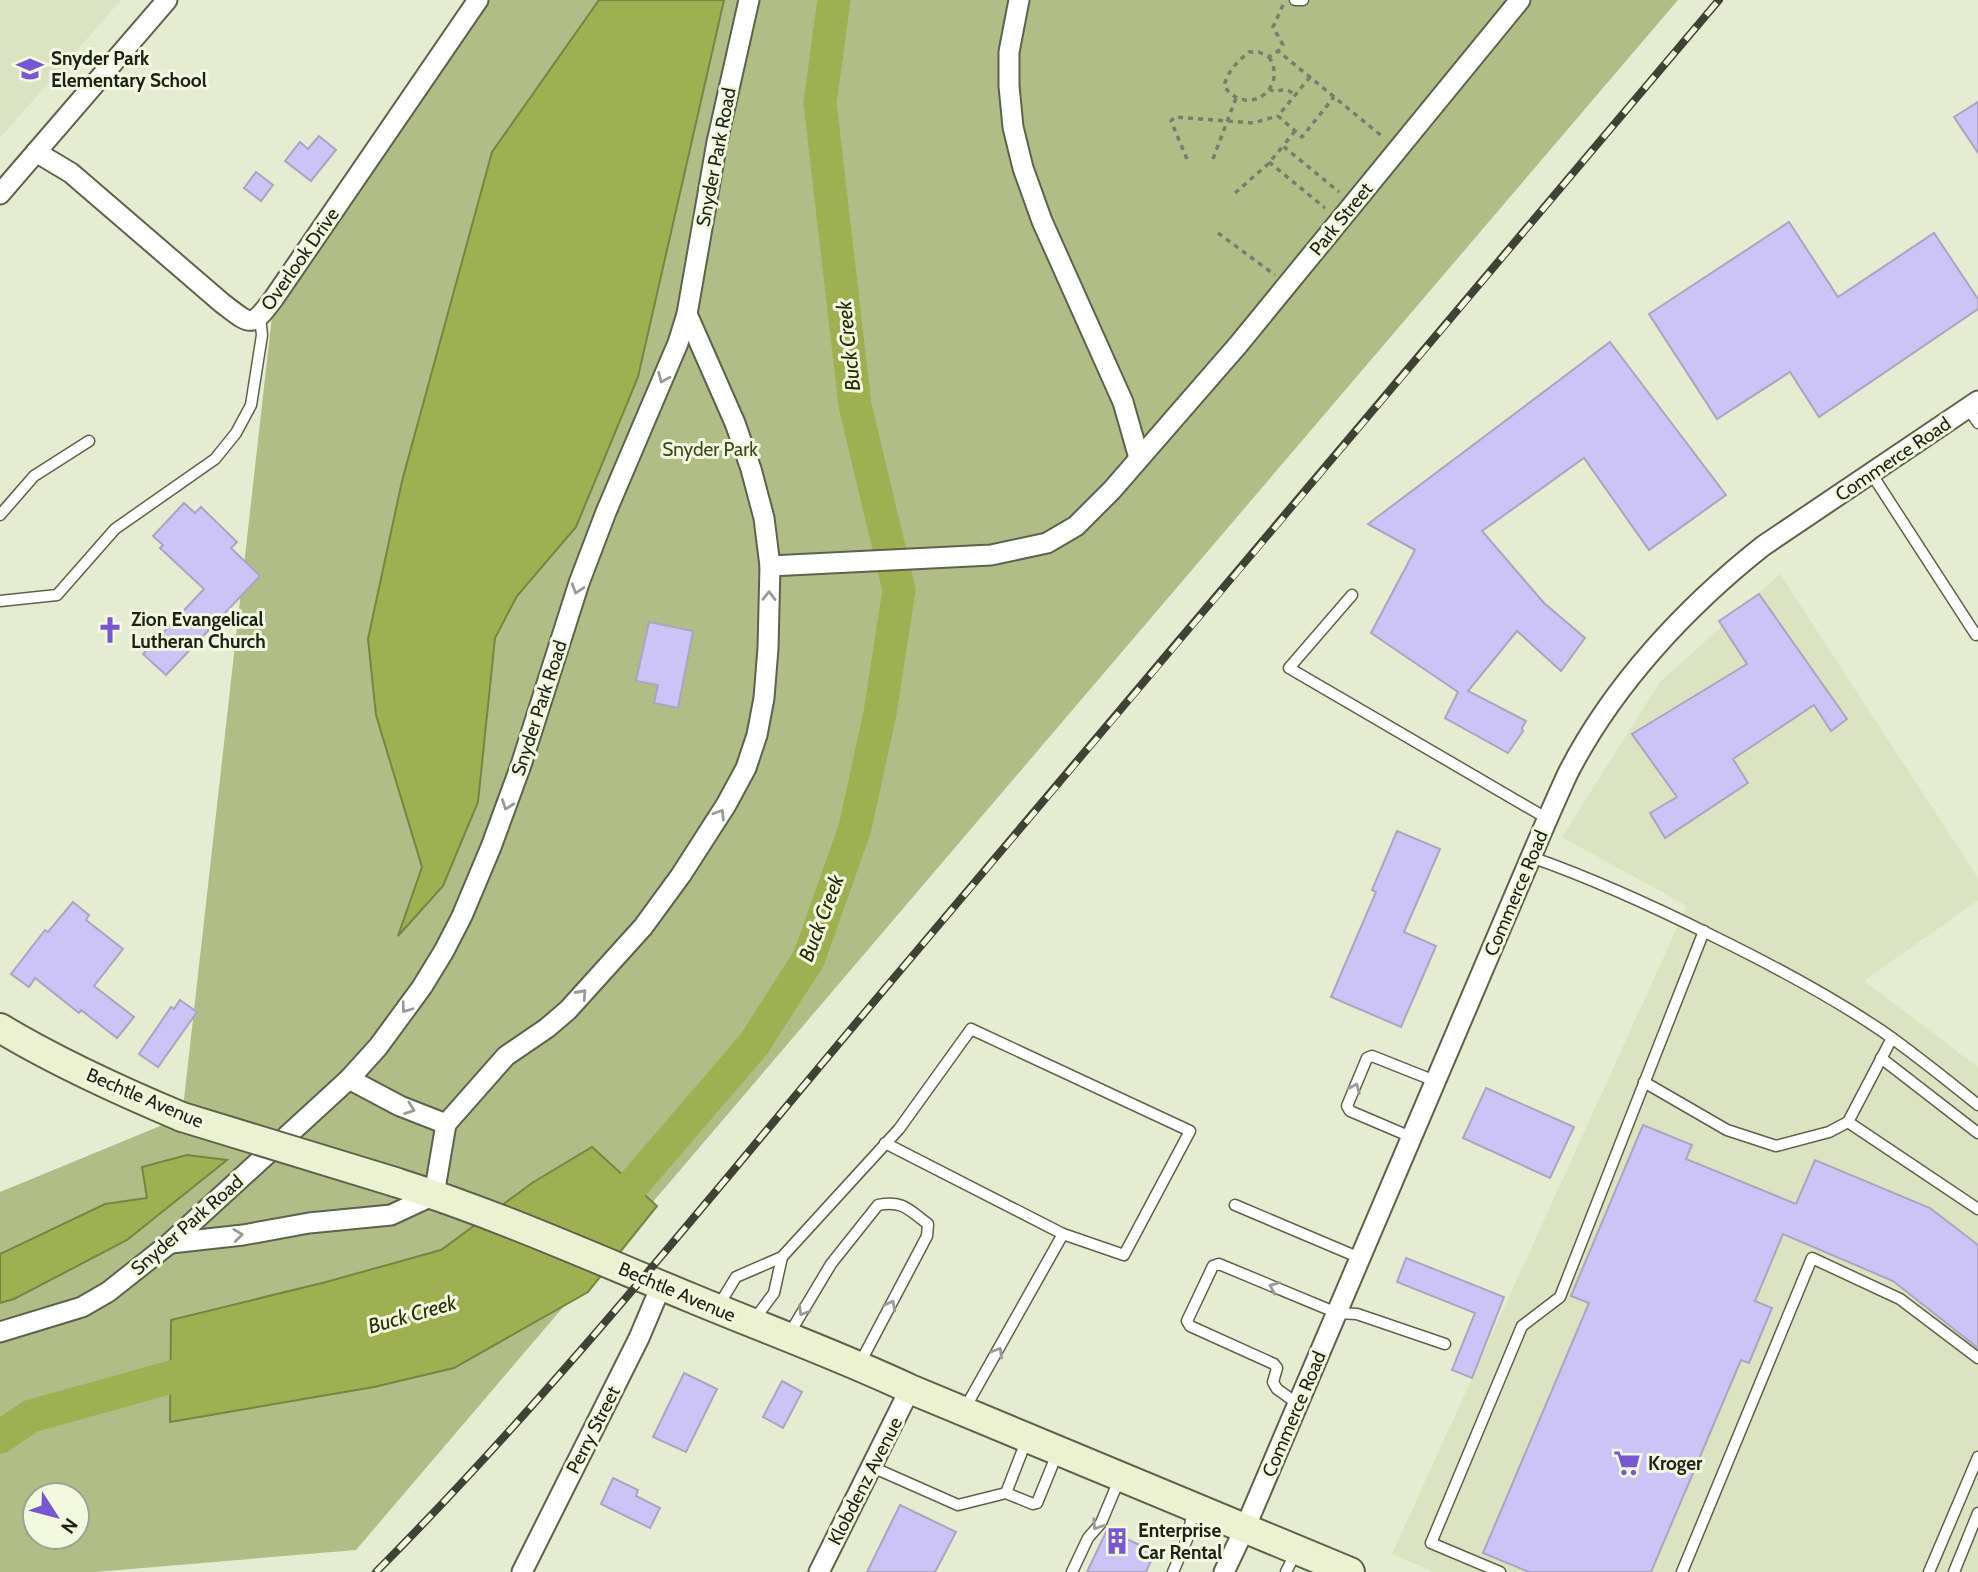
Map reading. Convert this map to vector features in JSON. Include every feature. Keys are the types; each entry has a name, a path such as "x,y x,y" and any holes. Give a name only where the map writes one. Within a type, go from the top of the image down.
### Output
{"main road":[{"name":"Bechtle Avenue","path":"0,1028 34,1048 128,1094 182,1117 468,1206 787,1338 859,1365 1245,1528 1291,1561 1350,1572"}],"street":[{"path":"0,194 167,0"},
{"name":"Overlook Drive","path":"36,152 71,173 245,320 253,321 260,317 478,0"},
{"name":"Snyder Park Road","path":"0,1332 82,1307 108,1292 170,1243 349,1079 422,987 444,951 491,847 522,765 583,571 678,343 687,314 717,142 749,0"},
{"path":"769,566 991,555 1047,543 1076,526 1139,458 1123,402 1042,222 1023,168 1013,127 1009,86 1009,52 1018,0"},
{"name":"Park Street","path":"1139,458 1238,345 1520,0"},
{"path":"170,1243 309,1223 391,1216 434,1195 446,1124 506,1056 568,1010 643,927 681,875 726,805 746,768 757,735 764,698 768,649 769,566 764,518 751,469 735,423 687,314"},
{"name":"Commerce Road","path":"1224,1572 1531,857 1569,772 1592,733 1631,678 1691,608 1763,546 1871,473 1975,411"},
{"path":"349,1079 400,1105 446,1124"},
{"name":"Perry Street","path":"522,1572 639,1338 661,1286"},
{"name":"Klobdenz Avenue","path":"819,1572 911,1389"}],"lane":[{"path":"1295,0 1303,0"},
{"path":"0,601 57,595 115,529 215,460 236,433 251,405 262,335 260,317"},
{"path":"0,515 34,476 89,441"},
{"path":"1871,473 1976,635 1978,633"},
{"path":"1352,595 1289,668 1548,819"},
{"path":"1531,857 1590,879 1704,931 1822,993 1892,1038 1978,1105"},
{"path":"1500,1572 1431,1543 1522,1326 1560,1297 1704,931"},
{"path":"716,1308 736,1277 782,1257 885,1143 899,1129 971,1028 1190,1131 1124,1255 1063,1234 885,1143"},
{"path":"1644,1082 1727,1130 1776,1146 1829,1132 1847,1122 1892,1038"},
{"path":"1411,1137 1350,1111 1347,1106 1367,1058 1372,1056 1435,1081"},
{"path":"1881,1058 1978,1133"},
{"path":"1847,1122 1978,1209"},
{"path":"787,1338 831,1264 877,1205 902,1205 928,1224 927,1236 859,1365"},
{"path":"1235,1205 1360,1258"},
{"path":"963,1411 1048,1265 1063,1234"},
{"path":"752,1323 774,1293 782,1257"},
{"path":"1682,1572 1812,1258 1900,1299 1978,1358"},
{"path":"1298,1404 1277,1389 1273,1382 1277,1368 1274,1364 1190,1326 1188,1321 1213,1266 1219,1264 1337,1313 1357,1314 1445,1344"},
{"path":"1006,1493 1028,1438"},
{"path":"872,1467 958,1505 1006,1493 1032,1504 1037,1503 1059,1451"},
{"path":"1929,1572 1978,1457"},
{"path":"1072,1572 1088,1538 1101,1523 1121,1477"},
{"path":"1172,1572 1188,1537 1193,1507"},
{"path":"1954,1572 1978,1513"}],"path":[{"path":"1269,57 1283,45 1273,27 1285,0"},
{"path":"1278,51 1398,149"},
{"path":"1249,52 1259,52 1269,57 1275,66 1274,79 1269,89 1261,96 1248,101 1236,98 1224,86 1227,74 1249,52"},
{"path":"1187,159 1171,121 1175,117 1252,123 1278,116 1310,77"},
{"path":"1269,89 1275,92 1290,90 1295,95"},
{"path":"1278,116 1302,137 1334,97"},
{"path":"1213,159 1236,98"},
{"path":"1235,193 1269,162 1295,131"},
{"path":"1283,146 1354,204"},
{"path":"1269,162 1340,221"},
{"path":"1217,233 1288,284"}],"shaded area":[{"name":"Snyder Park Elementary School","path":"0,0 121,0 0,138"},
{"path":"1780,574 1978,878 1978,900 1864,981 1978,1067 1978,1572 1434,1572 1392,1554 1687,906 1562,837 1660,682"}],"green space":[{"name":"Snyder Park","path":"480,0 1678,0 356,1550 95,1572 0,1572 0,1192 182,1117 274,298"}],"water":[{"path":"599,0 724,0 638,377 576,527 517,596 495,638 478,802 443,886 398,936 422,867 376,715 368,639 402,481 492,152"},
{"path":"592,1147 657,1206 588,1292 454,1368 374,1387 170,1422 171,1320 326,1282 441,1250 532,1183"},
{"path":"187,1155 227,1160 127,1240 14,1299 0,1303 0,1254 105,1204 147,1198 142,1167"}],"building":[{"path":"1978,102 1978,153 1954,117"},
{"path":"319,136 336,150 311,181 285,161 300,142 308,149"},
{"path":"256,172 273,185 261,201 244,188"},
{"path":"1789,222 1838,297 1934,233 1978,299 1978,309 1819,417 1790,372 1717,419 1649,314"},
{"path":"1610,342 1726,495 1649,550 1584,458 1482,531 1544,603 1585,638 1561,671 1517,631 1468,691 1526,721 1523,731 1508,753 1445,718 1458,692 1371,633 1415,550 1368,524"},
{"path":"184,503 195,513 201,507 237,542 231,548 260,576 166,675 143,654 204,589 160,548 163,545 153,536"},
{"path":"1759,594 1847,719 1831,731 1814,705 1733,759 1748,783 1665,838 1650,813 1677,797 1632,734 1747,664 1719,621"},
{"path":"649,622 693,631 678,708 654,703 658,685 636,681"},
{"path":"1397,831 1440,849 1404,932 1436,946 1401,1027 1331,997 1376,892 1372,890"},
{"path":"73,902 89,915 86,920 123,949 94,986 134,1017 117,1038 81,1010 79,1013 35,978 29,987 11,974 45,930 48,932"},
{"path":"180,1000 197,1012 158,1067 139,1054 171,1007 174,1009"},
{"path":"1486,1088 1574,1127 1550,1178 1463,1138"},
{"path":"1643,1125 1692,1145 1686,1159 1796,1204 1815,1160 1930,1208 1978,1245 1978,1348 1893,1281 1783,1234 1755,1301 1772,1308 1749,1363 1741,1360 1651,1572 1529,1572 1483,1553 1589,1303 1571,1296"},
{"path":"1406,1258 1504,1297 1472,1378 1452,1370 1475,1313 1397,1282"},
{"path":"684,1373 717,1389 686,1452 653,1437"},
{"path":"782,1381 802,1392 783,1428 763,1417"},
{"path":"613,1478 638,1490 636,1496 660,1508 650,1528 601,1504"},
{"path":"900,1505 956,1532 935,1572 867,1572"},
{"name":"Enterprise Car Rental","path":"1107,1530 1155,1552 1146,1572 1087,1572"}],"waterway":[{"name":"Buck Creek","path":"599,1213 620,1200 754,1044 809,958 855,828 880,713 899,590 855,405 820,103 834,0"},
{"name":"Buck Creek","path":"0,1437 31,1416 215,1365"}],"railway":[{"path":"376,1572 510,1430 638,1284 1719,0"}],"place":[{"name":"Snyder Park Elementary School","path":"30,69"},
{"name":"Zion Evangelical Lutheran Church","path":"110,630"},
{"name":"Kroger","path":"1627,1463"},
{"name":"Enterprise Car Rental","path":"1117,1541"}]}
